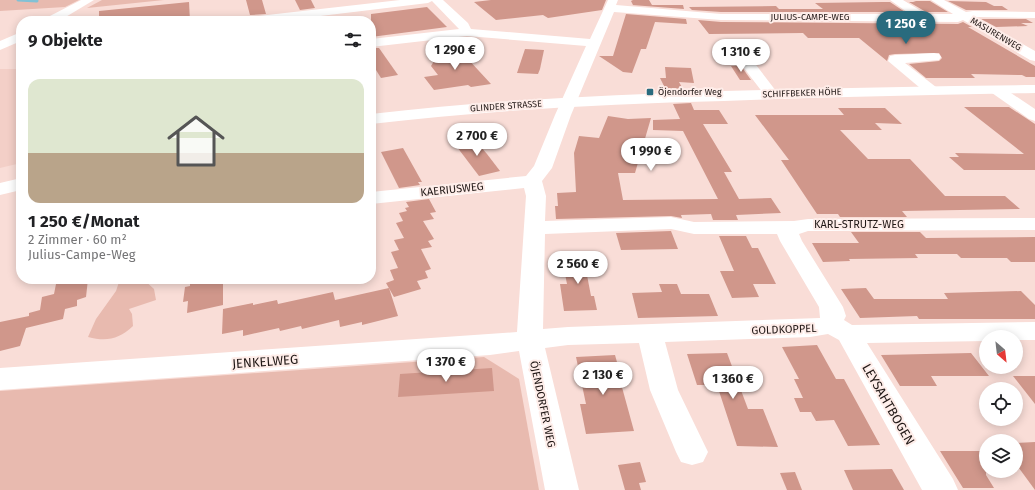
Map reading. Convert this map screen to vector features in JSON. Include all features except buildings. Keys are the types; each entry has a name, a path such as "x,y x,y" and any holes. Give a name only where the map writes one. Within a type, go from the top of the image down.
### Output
{"street":[{"path":"59,16 89,0"},
{"path":"292,16 428,0"},
{"path":"437,0 464,26 467,32"},
{"path":"895,0 930,18"},
{"name":"MASURENWEG","path":"936,0 1035,57"},
{"path":"913,2 918,5 918,8 930,18"},
{"path":"532,181 543,168 611,4"},
{"name":"JULIUS-CAMPE-WEG","path":"611,4 721,17 930,18 973,14 1035,14"},
{"path":"440,19 455,17"},
{"path":"376,42 467,32 595,43"},
{"path":"0,46 16,38"},
{"path":"738,51 771,94"},
{"path":"931,90 895,61 895,59 934,57"},
{"name":"SCHIFFBEKER HÖHE","path":"570,101 931,90 1035,90"},
{"path":"997,90 1035,116"},
{"name":"GLINDER STRASSE","path":"376,118 467,109 570,101"},
{"name":"KAERIUSWEG","path":"376,197 532,181"},
{"name":"ÖJENDORFER WEG","path":"532,181 536,196 530,340 562,490"},
{"path":"0,189 16,185"},
{"name":"KARL-STRUTZ-WEG","path":"535,228 671,223 694,228 794,227 808,224 1035,224"},
{"path":"794,227 788,234 830,308 833,316 833,326 848,334 1035,331"},
{"name":"GOLDKOPPEL","path":"530,340 568,336 833,326"},
{"name":"LEYSAHTBOGEN","path":"833,326 848,334 937,486 941,490"},
{"path":"650,333 664,390 692,452"},
{"name":"JENKELWEG","path":"0,379 483,346 530,340"}],"shaded area":[{"path":"0,0 79,0 65,7 0,11"},
{"path":"102,0 164,0 87,8"},
{"path":"0,69 16,69 16,164 0,168"},
{"path":"118,284 148,284 154,289 156,300 129,309 132,314 133,326 118,337 101,339 88,337 96,319 116,291"},
{"path":"484,357 519,379 539,490 0,490 0,391"}],"waterway":[{"path":"18,0 37,1"}],"place":[{"name":"Öjendorfer Weg","path":"650,92"}]}
